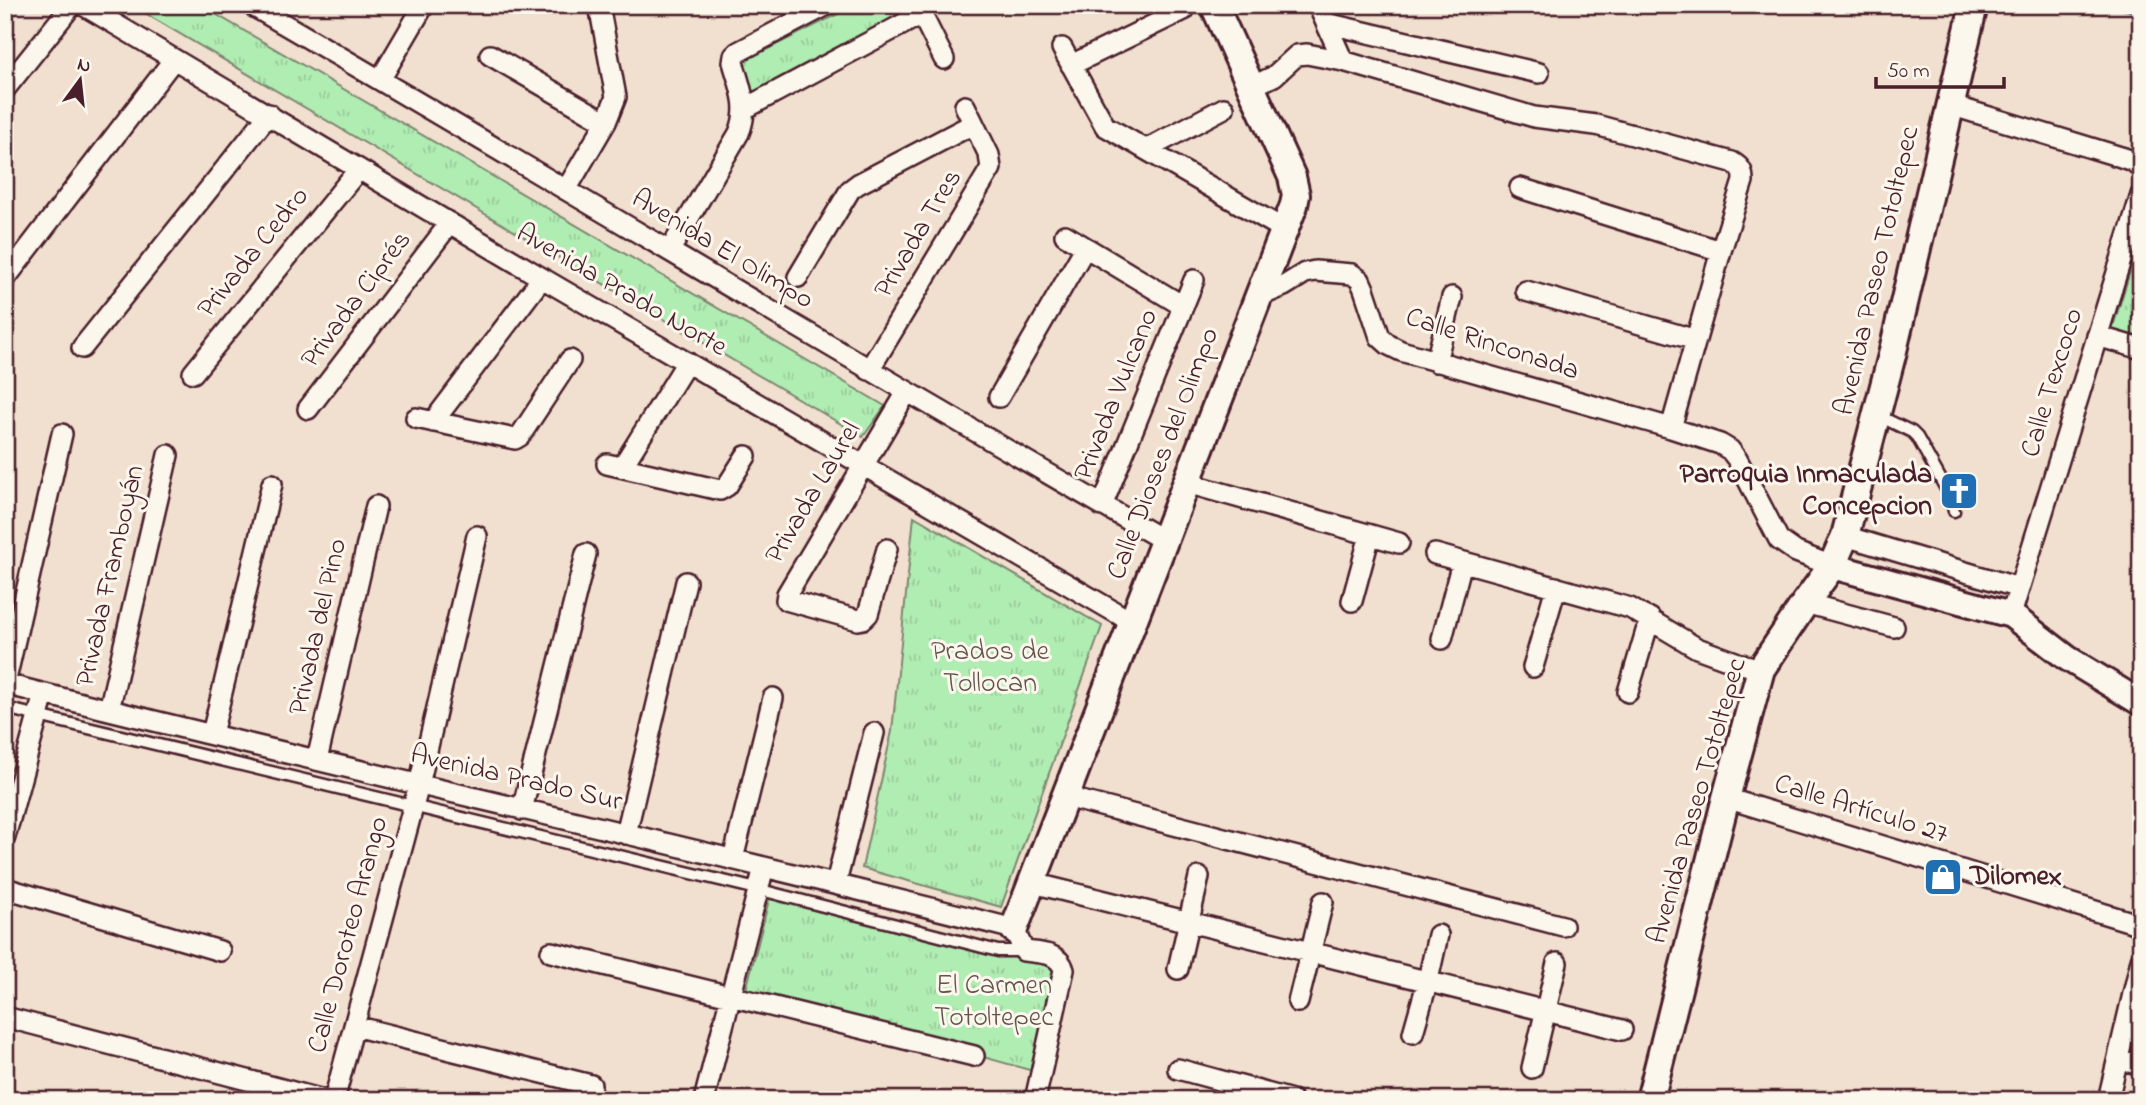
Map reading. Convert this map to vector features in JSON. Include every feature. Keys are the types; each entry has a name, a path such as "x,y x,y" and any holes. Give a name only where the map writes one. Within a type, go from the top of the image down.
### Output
{"main road":[{"name":"Calle Dioses del Olimpo","path":"1019,940 1033,883 1294,205 1295,185 1214,5"},
{"name":"Avenida Paseo Totoltepec","path":"1650,1100 1761,669 1832,566 1845,536 1974,5"}],"street":[{"path":"5,89 72,5"},
{"name":"Avenida Prado Norte","path":"83,5 542,278 1132,622"},
{"name":"Avenida El Olimpo","path":"251,5 670,250 869,370 1165,541"},
{"path":"380,80 424,5"},
{"path":"566,190 606,122 616,97 599,5"},
{"path":"670,250 739,133 746,107 733,61 734,56 827,5"},
{"path":"746,107 920,9 944,59"},
{"path":"1184,9 1067,56 1105,126 1285,230"},
{"path":"1322,14 1343,61"},
{"path":"1322,14 1539,73"},
{"path":"1251,87 1274,76 1297,55 1307,54 1343,61 1534,117 1603,127 1739,166 1743,181 1717,250 1696,340 1671,428"},
{"path":"490,55 606,122"},
{"path":"5,279 174,59"},
{"path":"1950,105 2133,161 2141,169"},
{"name":"Privada Tres","path":"869,370 991,168 989,155 965,106"},
{"path":"1147,149 1224,108"},
{"path":"82,348 269,114"},
{"name":"Privada Tres","path":"798,277 850,190 973,124"},
{"name":"Privada Cedro","path":"193,373 359,169"},
{"path":"1520,188 1717,250"},
{"name":"Calle Texcoco","path":"2011,615 2141,195"},
{"name":"Privada Ciprés","path":"308,410 450,223"},
{"name":"Privada Vulcano","path":"1065,235 1183,306"},
{"path":"999,397 1084,248"},
{"name":"Calle Rinconada","path":"1258,297 1305,273 1315,271 1352,274 1360,280 1380,337 1401,351 1720,444 1730,450 1737,459 1779,540 1796,552 1832,566"},
{"path":"542,278 424,420 515,439 520,436 570,360"},
{"name":"Privada Vulcano","path":"1102,506 1194,280"},
{"path":"1526,291 1696,340"},
{"path":"1436,362 1452,297"},
{"path":"2097,336 2141,349"},
{"path":"687,362 615,465 720,490 727,486 746,456"},
{"name":"Privada Laurel","path":"887,550 868,614 863,619 786,600 787,594 907,392"},
{"path":"5,684 62,434"},
{"name":"Privada Framboyán","path":"108,710 168,455"},
{"path":"1187,483 1399,543"},
{"path":"212,734 272,484"},
{"name":"Privada del Pino","path":"317,760 376,506"},
{"path":"1352,601 1370,535"},
{"name":"Calle Doroteo Arango","path":"334,1100 419,785 477,536"},
{"path":"1845,536 2019,588"},
{"path":"522,810 586,554"},
{"path":"1435,554 1630,608 1697,648 1761,669"},
{"path":"1442,639 1462,562"},
{"path":"1832,566 2011,615 2067,658 2141,703"},
{"path":"626,834 686,582"},
{"path":"1533,667 1556,587"},
{"path":"1805,603 1894,627"},
{"path":"1628,692 1650,618"},
{"name":"Avenida Prado Sur","path":"5,684 522,810 836,883 1019,940 1055,957 1062,963 1064,970 1035,1100"},
{"path":"6,832 44,694"},
{"path":"733,859 773,698"},
{"path":"836,883 874,733"},
{"path":"1066,797 1563,926"},
{"name":"Calle Artículo 27","path":"1726,798 2141,925"},
{"path":"704,1100 764,867"},
{"path":"1178,969 1199,877"},
{"path":"1033,883 1622,1030"},
{"path":"5,888 220,951"},
{"path":"1298,1002 1323,902"},
{"path":"1413,1033 1438,935"},
{"path":"551,952 974,1056"},
{"path":"2108,1100 2141,960"},
{"path":"1532,1068 1557,963"},
{"path":"5,1017 324,1100"},
{"path":"354,1026 591,1085"},
{"path":"2118,1059 2141,1066"},
{"path":"1178,1069 1292,1100"}],"lane":[{"path":"1876,415 1917,437 1950,496 1954,511"},
{"path":"5,708 757,889 998,951 1019,940"}],"green space":[{"path":"131,5 200,5 885,406 863,437"},
{"path":"856,5 903,5 907,12 750,96 742,62"},
{"path":"2141,236 2141,339 2112,330"},
{"name":"Prados de Tollocan","path":"914,516 1102,626 1001,907 862,868 892,731"},
{"name":"El Carmen Totoltepec","path":"771,892 1062,963 1033,1071 746,990"}],"waterway":[{"path":"2115,5 2141,13"}],"place":[{"name":"Parroquia Inmaculada Concepcion","path":"1959,491"},
{"name":"Dilomex","path":"1943,877"}]}
